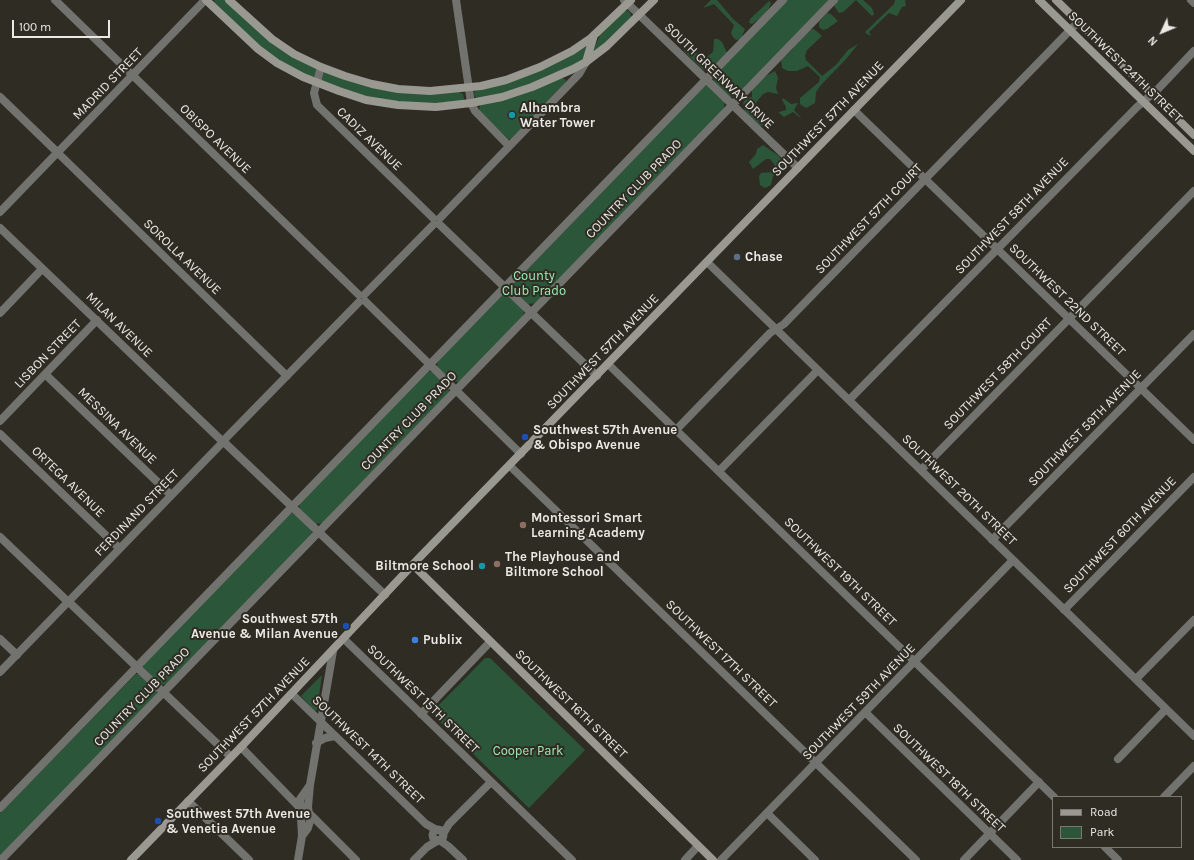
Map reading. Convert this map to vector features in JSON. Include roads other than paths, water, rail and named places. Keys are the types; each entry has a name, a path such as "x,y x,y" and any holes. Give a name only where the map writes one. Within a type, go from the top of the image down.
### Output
{"main road":[{"path":"206,0 267,56 292,71 317,83 352,96 380,102 436,107 471,104 502,97 525,90 586,62 612,42 654,0"},
{"path":"229,0 272,39 294,54 321,67 360,81 398,89 430,91 468,88 498,82 533,70 572,51 594,35 627,1"},
{"name":"SOUTHWEST 57TH AVENUE","path":"136,858 188,801 292,694 413,565 961,0"},
{"name":"SOUTHWEST 24TH STREET","path":"1039,0 1194,151"},
{"name":"SOUTHWEST 24TH STREET","path":"1056,0 1194,136"},
{"path":"586,62 594,35"},
{"name":"SOUTHWEST 16TH STREET","path":"413,565 713,860"}],"street":[{"name":"OBISPO AVENUE","path":"55,0 521,454"},
{"name":"MADRID STREET","path":"0,212 206,0"},
{"path":"456,0 471,104 475,111 509,146"},
{"name":"COUNTRY CLUB PRADO","path":"0,808 783,0"},
{"name":"COUNTRY CLUB PRADO","path":"1,860 834,0"},
{"path":"1191,0 1194,3"},
{"name":"SOUTH GREENWAY DRIVE","path":"627,1 639,15 798,168"},
{"name":"SOUTHWEST 57TH COURT","path":"676,430 770,333 784,324 1078,22"},
{"name":"SOUTHWEST 58TH AVENUE","path":"849,400 1194,51"},
{"name":"FERDINAND STREET","path":"0,672 579,74 586,62"},
{"name":"CADIZ AVENUE","path":"321,67 314,95 318,105 597,376"},
{"name":"SOROLLA AVENUE","path":"0,97 287,376"},
{"name":"SOUTHWEST 22ND STREET","path":"854,110 1194,440"},
{"name":"SOUTHWEST 58TH COURT","path":"921,470 1194,191"},
{"name":"MILAN AVENUE","path":"0,228 385,595"},
{"name":"SOUTHWEST 20TH STREET","path":"707,262 1194,736"},
{"path":"0,313 42,269"},
{"name":"LISBON STREET","path":"0,421 97,320"},
{"name":"SOUTHWEST 59TH AVENUE","path":"992,540 1194,334"},
{"name":"SOUTHWEST 19TH STREET","path":"608,364 1053,796"},
{"path":"718,471 818,370"},
{"name":"MESSINA AVENUE","path":"45,374 171,495"},
{"name":"ORTEGA AVENUE","path":"0,434 119,548"},
{"name":"SOUTHWEST 17TH STREET","path":"510,466 916,860"},
{"name":"SOUTHWEST 60TH AVENUE","path":"1064,610 1194,477"},
{"path":"0,537 231,757"},
{"name":"SOUTHWEST 59TH AVENUE","path":"721,860 1013,560"},
{"path":"1136,679 1194,620"},
{"name":"SOUTHWEST 15TH STREET","path":"344,639 572,860"},
{"path":"0,640 17,655"},
{"path":"421,714 490,642"},
{"path":"298,860 316,743 333,650"},
{"name":"SOUTHWEST 14TH STREET","path":"292,694 463,860"},
{"path":"1118,759 1166,709"},
{"name":"SOUTHWEST 18TH STREET","path":"865,712 1017,860"},
{"path":"316,743 325,738 335,736"},
{"path":"241,747 356,860"},
{"path":"1165,796 1194,766"},
{"path":"414,860 490,782"},
{"path":"964,860 1039,782"},
{"path":"301,796 310,785"},
{"path":"284,790 301,796"},
{"path":"301,796 309,824 302,836"},
{"path":"188,801 249,860"},
{"path":"767,813 815,860"},
{"path":"309,824 324,829"},
{"path":"685,860 698,846"},
{"path":"1110,849 1118,860"}],"place":[{"name":"Alhambra Water Tower","path":"512,115"},
{"name":"Chase","path":"737,257"},
{"name":"Southwest 57th Avenue & Obispo Avenue","path":"525,437"},
{"name":"Montessori Smart Learning Academy","path":"523,525"},
{"name":"The Playhouse and Biltmore School","path":"497,564"},
{"name":"Biltmore School","path":"482,566"},
{"name":"Southwest 57th Avenue & Milan Avenue","path":"346,626"},
{"name":"Publix","path":"415,640"},
{"name":"Southwest 57th Avenue & Venetia Avenue","path":"158,821"}],"park label":[{"name":"County Club Prado","path":"534,284"},
{"name":"Cooper Park","path":"528,751"}]}
